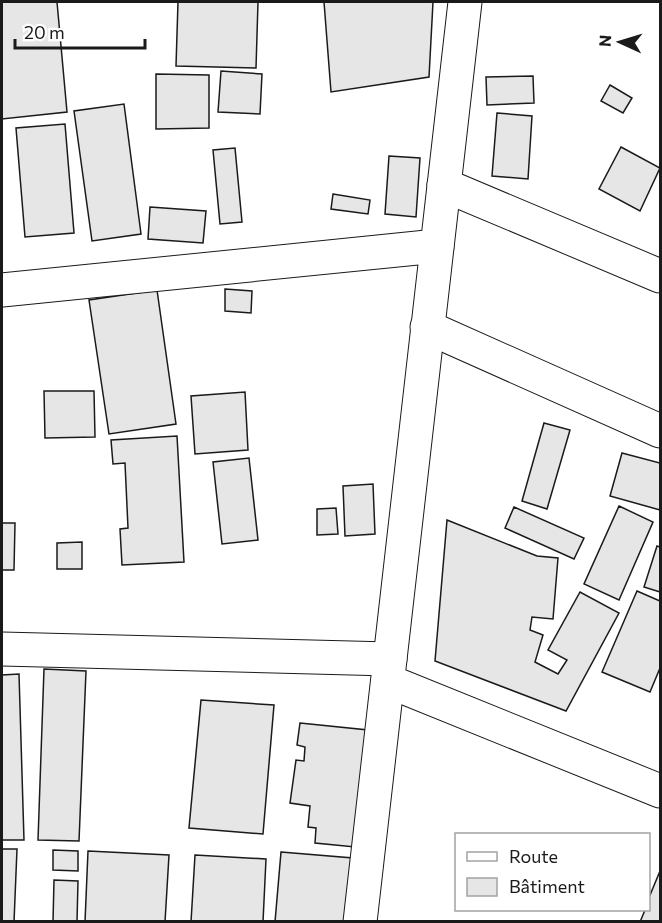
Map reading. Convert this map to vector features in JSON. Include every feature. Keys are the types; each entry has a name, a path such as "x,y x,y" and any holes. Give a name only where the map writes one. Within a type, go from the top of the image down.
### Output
{"street":[{"path":"360,921 465,2"},
{"path":"444,185 660,276"},
{"path":"2,290 437,246"},
{"path":"428,327 660,431"},
{"path":"2,648 389,670 660,791"}],"building":[{"path":"2,2 57,2 67,112 2,119"},
{"path":"178,2 258,2 256,68 176,66"},
{"path":"324,2 433,2 429,77 331,92"},
{"path":"221,71 262,74 260,114 218,112"},
{"path":"156,74 209,75 209,128 156,129"},
{"path":"533,76 534,103 487,105 486,77"},
{"path":"610,85 632,98 623,113 601,101"},
{"path":"124,104 141,234 92,241 74,111"},
{"path":"497,113 532,116 528,179 492,176"},
{"path":"65,124 74,233 25,237 16,128"},
{"path":"621,147 660,168 640,211 599,189"},
{"path":"235,148 242,222 220,224 213,150"},
{"path":"389,156 420,158 416,217 385,214"},
{"path":"333,194 370,200 368,214 331,209"},
{"path":"150,207 206,211 203,243 148,239"},
{"path":"225,289 252,291 251,313 225,311"},
{"path":"157,290 176,424 109,434 89,300"},
{"path":"44,391 94,391 95,437 45,438"},
{"path":"245,392 248,450 195,454 191,396"},
{"path":"544,423 570,430 547,509 522,501"},
{"path":"177,436 184,562 122,565 120,529 128,528 125,463 113,464 111,440"},
{"path":"622,453 660,463 660,510 610,496"},
{"path":"249,458 258,540 222,544 213,462"},
{"path":"373,484 375,534 345,536 343,486"},
{"path":"619,506 653,522 619,600 584,584"},
{"path":"514,507 584,538 574,559 505,528"},
{"path":"336,508 338,534 317,535 317,509"},
{"path":"447,520 537,556 558,558 553,619 532,617 530,630 543,635 535,662 558,674 567,660 548,650 580,592 619,613 566,711 435,661"},
{"path":"2,523 15,523 14,570 2,570"},
{"path":"82,542 82,569 57,569 57,543"},
{"path":"657,546 660,547 660,592 644,587"},
{"path":"637,591 660,601 660,668 650,692 602,672"},
{"path":"44,669 86,671 79,841 38,840"},
{"path":"19,674 24,840 2,840 2,675"},
{"path":"201,700 274,705 263,834 189,828"},
{"path":"300,723 368,730 355,847 315,843 316,828 308,827 310,806 290,803 296,760 304,761 305,747 297,745"},
{"path":"2,849 17,849 14,922 2,922"},
{"path":"53,850 78,851 78,871 53,870"},
{"path":"88,851 169,855 165,922 85,922"},
{"path":"281,852 353,858 347,922 275,922"},
{"path":"195,855 266,859 263,922 191,922"},
{"path":"660,871 660,922 640,922 645,911 650,911 650,895"},
{"path":"54,880 78,881 77,922 53,922"}]}
